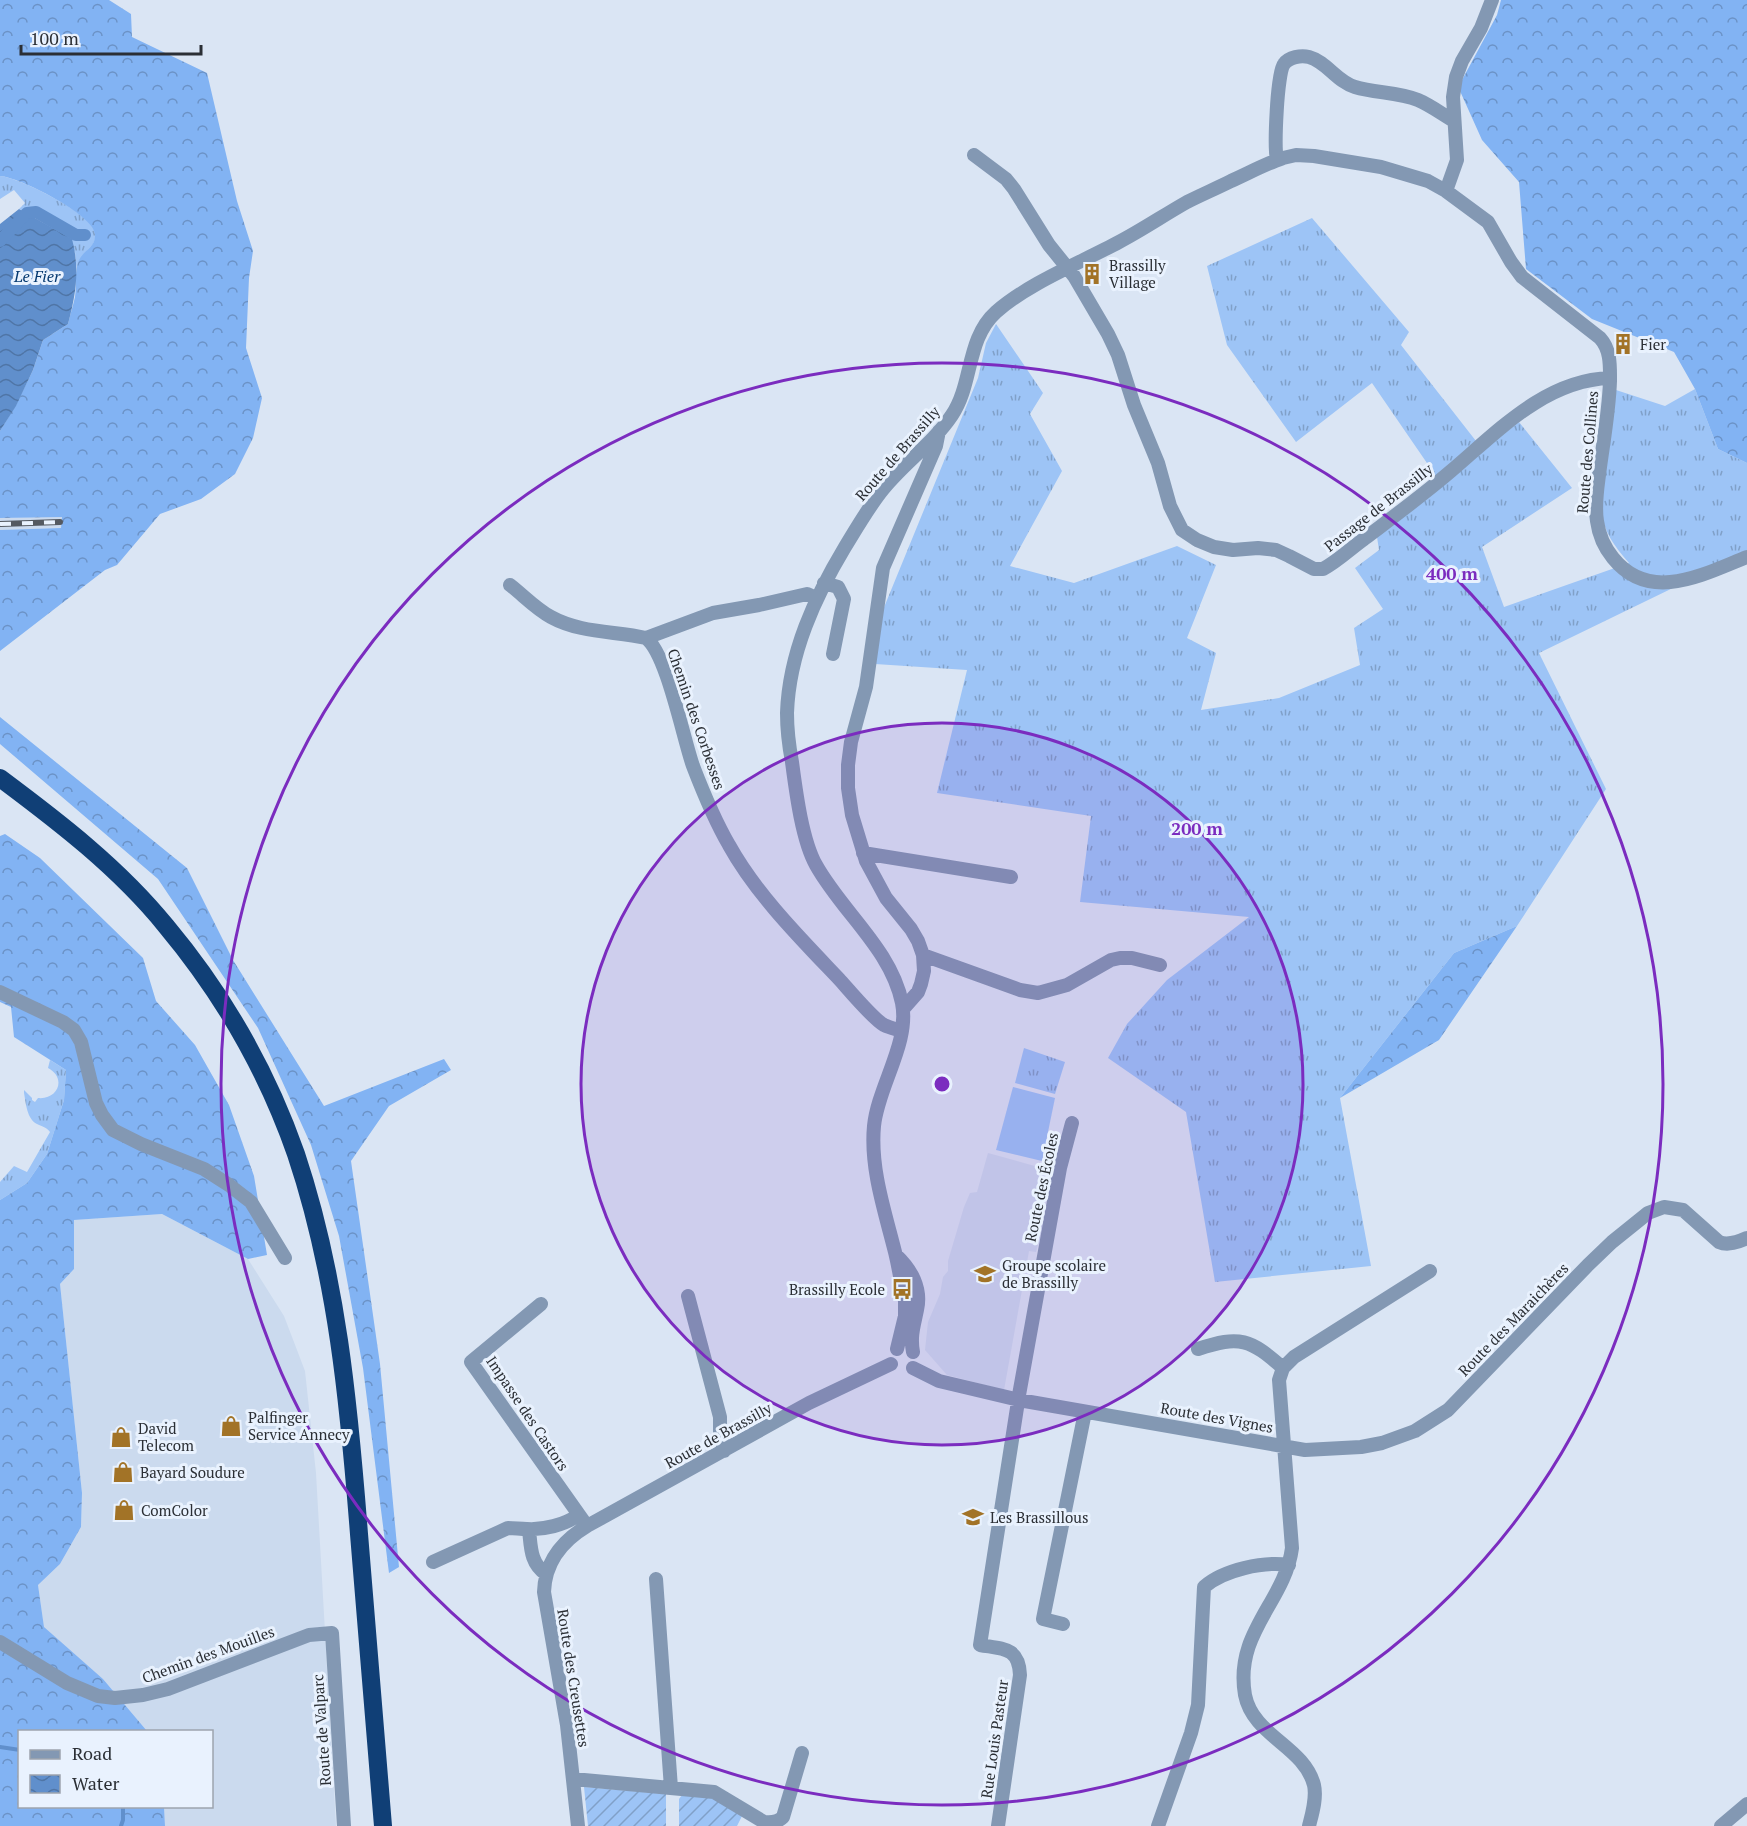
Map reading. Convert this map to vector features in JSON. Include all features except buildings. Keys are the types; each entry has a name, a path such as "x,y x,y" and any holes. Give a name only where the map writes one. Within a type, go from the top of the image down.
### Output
{"highway":[{"path":"0,778 54,819 106,864 165,925 195,964 239,1030 277,1105 295,1152 325,1258 337,1321 354,1469 383,1826"}],"street":[{"path":"1446,191 1457,159 1453,97 1456,77 1492,0"},
{"path":"1277,160 1276,127 1281,70 1287,61 1294,57 1307,56 1320,62 1342,82 1352,86 1417,100 1454,121"},
{"path":"974,155 1006,179 1049,245 1068,267"},
{"name":"Route de Brassilly","path":"566,1541 582,1521 724,1451 809,1403 891,1364 891,1357 897,1349 904,1323 905,1308 873,1147 877,1106 902,1031 903,1009 888,966 821,872 810,851 792,763 787,716 795,664 816,598 878,495 939,431 957,406 975,345 989,319 1006,304 1068,267 1121,241 1188,201 1277,160 1304,155 1381,167 1428,182 1446,191 1488,222 1522,277 1604,342 1609,357 1610,378"},
{"name":"Passage de Brassilly","path":"1068,267 1118,355 1134,405 1158,464 1170,506 1182,530 1214,547 1233,550 1258,548 1276,550 1317,570 1326,568 1376,530 1526,408 1577,383 1610,378"},
{"name":"Route des Collines","path":"1610,378 1609,406 1596,512 1601,539 1615,561 1639,578 1664,583 1691,579 1747,557"},
{"path":"903,1009 918,992 921,984 924,971 923,955 915,936 886,898 863,853 852,815 848,788 848,765 851,742 866,687 883,568 936,446 939,431"},
{"path":"824,584 838,587 844,599 833,654"},
{"path":"510,585 547,615 561,622 586,629 646,639 713,613 807,594 816,598"},
{"name":"Chemin des Corbesses","path":"646,639 656,649 661,660 693,766 714,816 735,857 804,943 880,1022 902,1031"},
{"path":"863,853 1011,877"},
{"path":"923,955 1020,990 1038,993 1067,985 1111,960 1132,958 1160,965"},
{"path":"0,992 63,1022 74,1030 81,1042 96,1103 113,1130 141,1144 204,1169 229,1185 251,1202 285,1258"},
{"name":"Route des Écoles","path":"1019,1400 1060,1168 1072,1123"},
{"name":"Route des Maraichères","path":"1284,1446 1312,1450 1361,1447 1402,1436 1439,1417 1604,1249 1654,1210 1670,1207 1683,1210 1724,1244 1747,1238"},
{"name":"Route de Brassilly","path":"896,1255 912,1274 918,1295 912,1330 913,1352 916,1361 913,1368"},
{"path":"1284,1446 1279,1387 1283,1368 1294,1357 1430,1272"},
{"path":"688,1296 720,1417 724,1451"},
{"name":"Impasse des Castors","path":"541,1304 471,1362 582,1521"},
{"path":"1198,1348 1227,1340 1245,1341 1260,1348 1283,1368"},
{"path":"897,1349 904,1347 913,1352"},
{"path":"891,1364 900,1373 913,1368"},
{"name":"Route des Vignes","path":"913,1368 939,1381 1019,1400 1284,1446 1292,1538 1289,1565 1249,1645 1244,1688 1249,1710 1256,1720 1294,1754 1311,1777 1315,1787 1309,1826"},
{"name":"Rue Louis Pasteur","path":"998,1826 1020,1662 1008,1650 980,1646 1019,1400"},
{"path":"1063,1624 1042,1619 1085,1412"},
{"path":"433,1562 508,1528 518,1527 529,1530 570,1521 582,1521"},
{"path":"529,1530 533,1560 546,1574"},
{"name":"Route des Creusettes","path":"566,1541 551,1561 546,1574 544,1598 567,1725 578,1826"},
{"path":"1158,1826 1182,1760 1198,1705 1204,1587 1222,1576 1244,1569 1272,1564 1289,1565"},
{"path":"656,1579 671,1788"},
{"name":"Chemin des Mouilles","path":"0,1642 67,1683 98,1696 115,1698 168,1689 309,1635 332,1633"},
{"name":"Route de Valparc","path":"332,1633 344,1826"},
{"path":"573,1779 714,1792 764,1822 773,1822 783,1817 802,1753"},
{"path":"1721,1826 1747,1804"}],"shaded area":[{"path":"62,516 62,528 0,530 0,518"},
{"name":"Groupe scolaire de Brassilly","path":"988,1153 1049,1170 1037,1211 1046,1215 1036,1252 1029,1251 1004,1390 947,1375 925,1350 928,1322 940,1294 943,1277 948,1271 948,1261 964,1207 970,1193 977,1192"},
{"path":"162,1214 248,1259 284,1316 305,1371 316,1473 336,1826 165,1826 164,1808 213,1808 213,1730 146,1730 103,1679 44,1628 38,1585 60,1564 81,1527 82,1493 60,1284 74,1269 74,1220"}],"green space":[{"path":"0,0 109,0 131,14 132,37 207,73 237,201 253,251 249,278 246,348 262,398 253,438 235,474 201,499 160,514 117,565 105,570 0,651 0,530 61,528 62,517 0,518 0,431 33,370 43,340 68,324 75,297 77,265 94,242 95,234 82,217 54,198 23,183 0,176"},
{"path":"1501,0 1747,0 1747,463 1718,449 1695,389 1674,352 1592,319 1526,269 1519,182 1482,140 1460,91 1462,80 1497,15"},
{"path":"0,176 22,182 52,197 81,215 90,224 96,236 80,259 77,271 75,252 38,218 19,209 25,203 14,190 0,199"},
{"path":"1312,218 1409,332 1401,345 1483,450 1519,422 1572,488 1482,547 1504,607 1629,563 1610,538 1601,508 1616,390 1665,406 1695,389 1718,449 1747,463 1747,552 1539,653 1606,789 1517,926 1454,953 1340,1098 1371,1266 1215,1282 1186,1112 1108,1058 1127,1024 1167,980 1249,917 1080,902 1091,816 937,793 967,670 875,664 878,622 978,378 986,343 996,324 1043,393 1030,414 1062,471 1010,566 1074,583 1177,546 1216,565 1187,638 1216,653 1201,710 1279,698 1360,665 1354,628 1383,609 1355,568 1379,550 1377,537 1440,482 1372,383 1296,442 1227,345 1207,266"},
{"path":"0,717 187,868 233,960 324,1106 444,1059 451,1070 389,1106 351,1161 380,1364 399,1567 389,1573 363,1368 339,1236 311,1145 258,1028 158,879 0,744"},
{"path":"5,834 40,858 143,958 156,1001 195,1045 229,1105 254,1176 267,1255 248,1259 162,1214 74,1220 74,1269 60,1284 82,1493 81,1527 60,1564 38,1585 44,1627 103,1679 146,1730 18,1730 18,1808 164,1808 165,1826 0,1826 0,1200 27,1183 47,1154 64,1100 66,1070 14,1037 11,1007 0,1002 0,836"},
{"path":"1517,926 1439,1040 1340,1098 1454,953"},
{"path":"1024,1048 1065,1062 1055,1094 1015,1083"},
{"path":"50,1060 66,1070 64,1100 47,1154 27,1183 0,1200 0,1182 14,1166 27,1172 50,1132 31,1119 26,1106 24,1090 35,1102 38,1098 51,1096 55,1092 58,1082 54,1072 48,1068"},
{"path":"1013,1087 1055,1098 1042,1161 996,1150"},
{"path":"584,1787 666,1794 666,1826 588,1826"},
{"path":"682,1795 710,1796 742,1816 737,1826 679,1826 679,1799"}],"water":[{"name":"Le Fier","path":"19,209 72,239 76,261 76,282 68,324 43,340 33,370 16,406 0,431 0,224"}],"waterway":[{"path":"0,241 27,213 36,212 76,235 85,235"},
{"path":"0,1747 18,1750"},
{"path":"121,1826 123,1808"}],"railway":[{"path":"0,524 60,522"}],"place":[{"name":"Brassilly Village","path":"1092,274"},
{"name":"Fier","path":"1623,344"},
{"name":"Groupe scolaire de Brassilly","path":"985,1274"},
{"name":"Brassilly Ecole","path":"902,1289"},
{"name":"Palfinger Service Annecy","path":"231,1426"},
{"name":"David Telecom","path":"121,1437"},
{"name":"Bayard Soudure","path":"123,1472"},
{"name":"ComColor","path":"124,1510"},
{"name":"Les Brassillous","path":"973,1517"}]}
